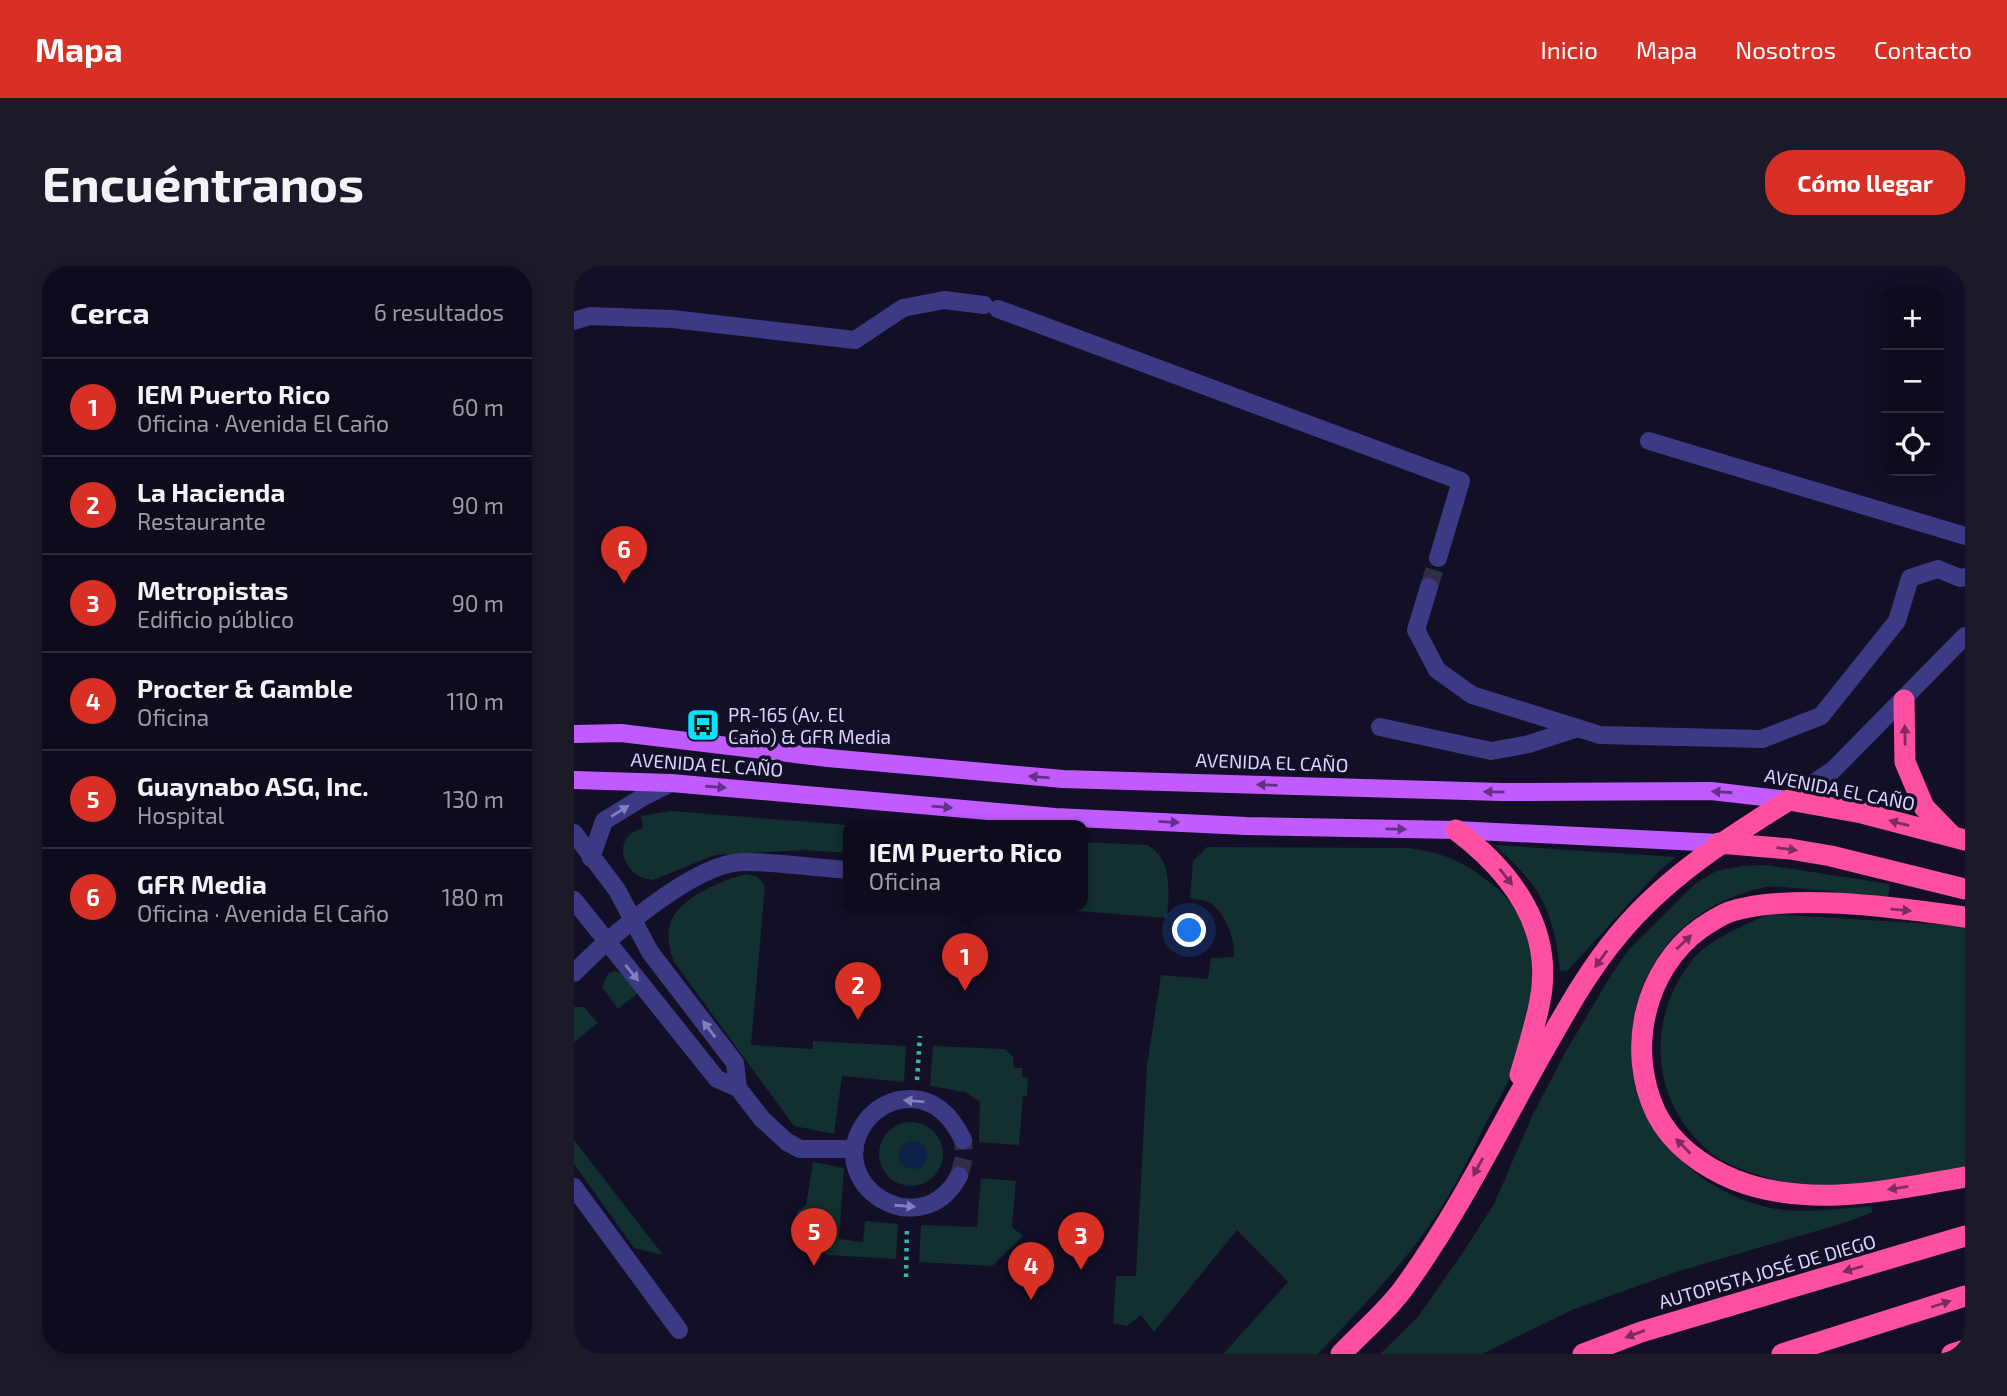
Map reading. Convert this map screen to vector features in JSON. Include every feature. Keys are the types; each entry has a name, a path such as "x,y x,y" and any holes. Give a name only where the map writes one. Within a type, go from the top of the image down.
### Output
{"highway":[{"path":"1904,700 1905,762 1924,807 1959,839"},
{"path":"1341,1354 1401,1292 1423,1260 1460,1201 1582,984 1619,933 1674,879 1719,843 1789,800"},
{"name":"AVENIDA EL CAÑO","path":"1789,800 1862,813 1959,839"},
{"path":"1456,830 1483,850 1502,871 1529,911 1537,933 1541,961 1540,1004 1511,1107"},
{"name":"AVENIDA EL CAÑO","path":"1719,843 1790,849 1831,856 1965,889"},
{"path":"1965,917 1842,904 1788,903 1775,903 1727,913 1690,936 1674,952 1649,996 1641,1049 1656,1112 1667,1130 1685,1151 1707,1166 1736,1180 1781,1192 1837,1195 1890,1190 1965,1177"},
{"name":"AUTOPISTA JOSÉ DE DIEGO","path":"1583,1354 1641,1332 1965,1236"},
{"path":"1782,1354 1965,1296"},
{"path":"1952,1354 1965,1350"}],"main road":[{"name":"AVENIDA EL CAÑO","path":"574,734 621,733 828,758 1063,779 1501,792 1711,791 1789,800"},
{"name":"AVENIDA EL CAÑO","path":"574,780 671,783 1055,817 1246,826 1456,830 1719,843"}],"street":[{"path":"574,320 590,316 672,319 855,340 903,308 944,300 991,307 1461,481 1438,558"},
{"path":"1649,441 1965,536"},
{"path":"1429,587 1416,630 1437,670 1472,695 1600,735 1762,740 1821,716 1896,621 1910,578 1938,569 1960,579 1965,577"},
{"path":"1789,800 1833,770 1965,636"},
{"path":"1380,727 1491,751 1529,744 1577,728"},
{"path":"591,858 604,821 671,783"},
{"path":"574,833 617,890 650,952 735,1063 738,1088"},
{"path":"574,973 606,941 633,920 702,874 739,862 843,870"},
{"path":"574,900 717,1079 738,1088 762,1119 787,1142 800,1149 855,1149"},
{"path":"959,1176 946,1194 921,1207 908,1208 886,1203 868,1189 857,1169 855,1149 862,1127 879,1108 903,1099 916,1099 941,1109 951,1119 963,1140"},
{"path":"574,1187 679,1330"}],"path":[{"path":"916,1099 920,1036"},
{"path":"906,1277 908,1208"}],"green space":[{"path":"671,811 843,825 843,853 805,850 715,855 653,880 639,876 626,863 624,856 623,848 628,836 643,828 641,816"},
{"path":"1088,842 1147,845 1155,851 1168,877 1167,918 1078,911 1088,911"},
{"path":"1495,845 1676,857 1660,870 1567,971 1560,970 1551,924 1537,891"},
{"path":"1207,847 1407,848 1443,855 1473,870 1510,902 1522,922 1529,943 1533,965 1531,1012 1519,1057 1508,1082 1470,1156 1428,1228 1383,1284 1318,1354 1223,1354 1288,1282 1237,1230 1154,1332 1141,1315 1127,1326 1113,1323 1116,1276 1136,1276 1147,1065 1161,975 1208,979 1211,958 1234,957 1231,936 1217,909 1210,903 1190,898 1193,861"},
{"path":"1767,865 1890,884 1888,897 1766,887 1709,909 1667,944 1642,989 1632,1039 1639,1089 1661,1136 1700,1176 1755,1204 1769,1208 1813,1211 1871,1206 1873,1212 1676,1272 1572,1310 1482,1354 1380,1354 1417,1318 1494,1204 1533,1114 1566,1051 1629,949 1695,884 1716,871"},
{"path":"747,874 758,877 765,886 751,1045 813,1049 813,1041 906,1046 904,1082 842,1076 834,1134 794,1126 674,962 668,933 674,915 702,891"},
{"path":"1770,914 1965,926 1965,1168 1865,1183 1788,1183 1724,1162 1704,1147 1686,1126 1673,1104 1664,1080 1662,1030 1668,1006 1678,982 1700,952 1729,933"},
{"path":"614,971 623,974 641,991 618,1009 602,987 608,974"},
{"path":"574,1007 584,1007 598,1023 574,1042"},
{"path":"933,1046 1005,1049 1013,1057 1014,1068 1022,1068 1022,1077 1028,1078 1027,1096 1023,1096 1019,1145 979,1142 980,1102 965,1092 930,1086"},
{"path":"905,1122 917,1122 934,1131 941,1142 941,1166 934,1177 917,1186 905,1186 893,1181 884,1172 879,1160 879,1148 884,1136 893,1127"},
{"path":"574,1140 663,1255 634,1248 574,1164"},
{"path":"813,1162 844,1168 839,1239 863,1242 865,1221 898,1224 896,1259 827,1255 797,1212 806,1205"},
{"path":"981,1178 1016,1181 1012,1227 1023,1236 992,1266 919,1262 921,1225 977,1227"}],"water":[{"path":"913,1141 923,1145 927,1155 923,1165 913,1169 903,1165 899,1155 903,1145"}],"tunnel":[{"path":"1429,587 1438,558"},
{"path":"959,1176 964,1158 963,1140"}],"place":[{"name":"GFR Media","path":"624,584"},
{"name":"PR-165 (Av. El Caño) & GFR Media","path":"703,725"},
{"name":"IEM Puerto Rico","path":"965,991"},
{"name":"La Hacienda","path":"858,1020"},
{"name":"Guaynabo ASG, Inc.","path":"814,1266"},
{"name":"Metropistas","path":"1081,1270"},
{"name":"Procter & Gamble","path":"1031,1300"}]}
